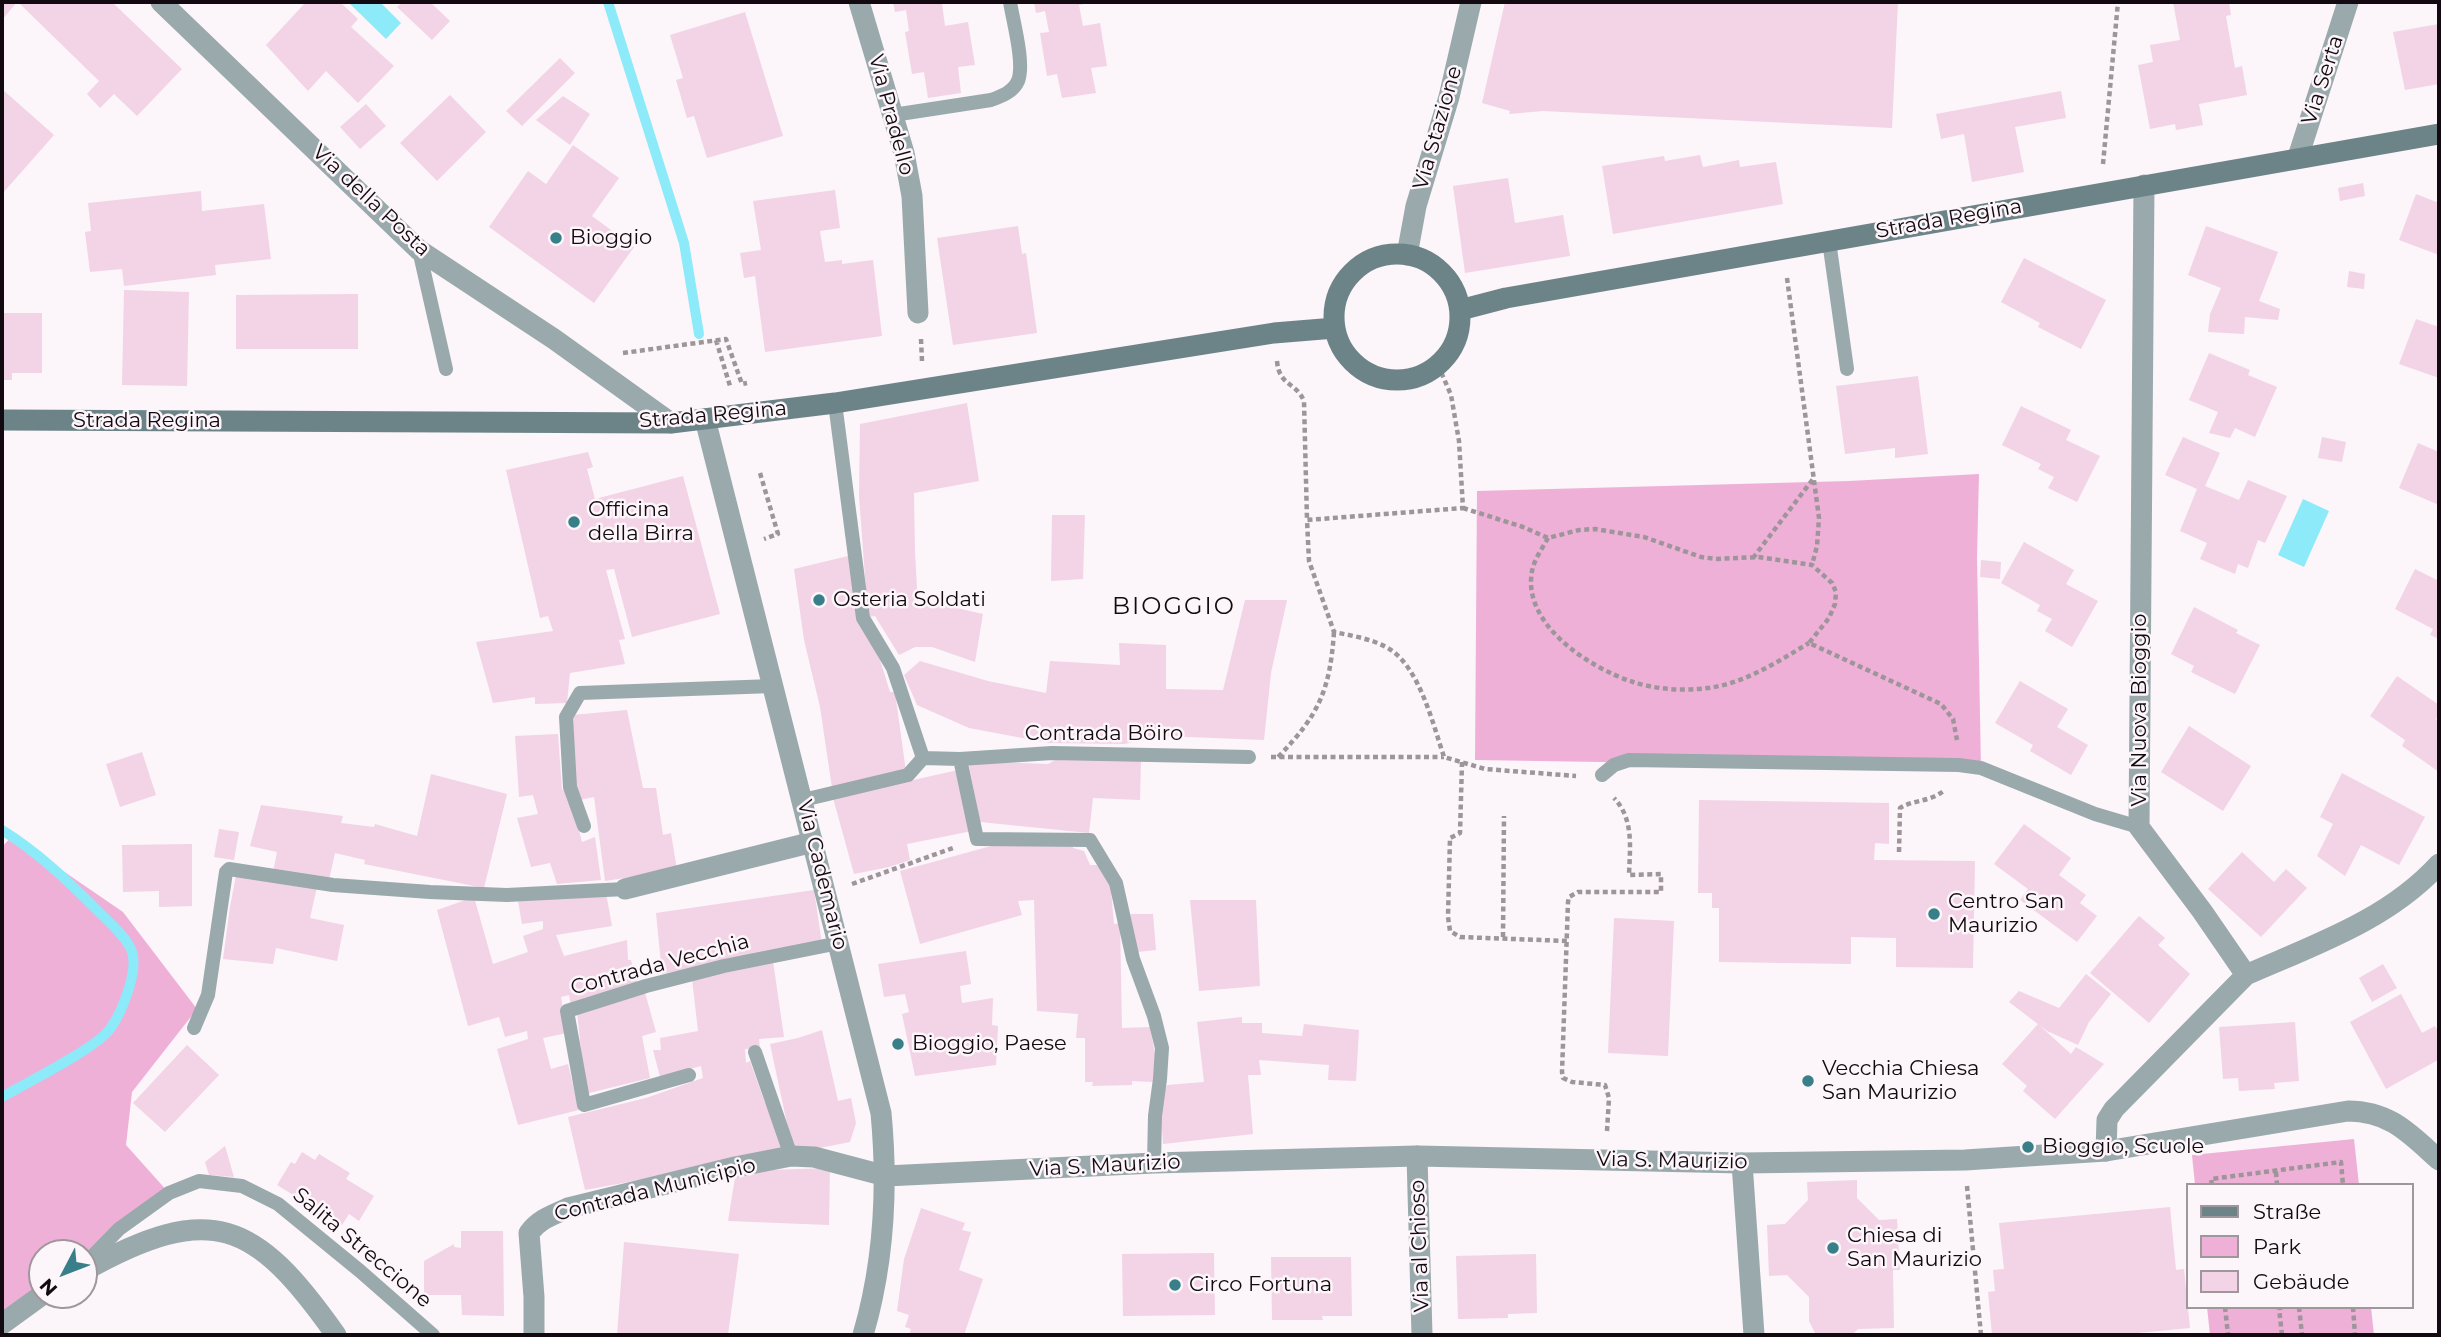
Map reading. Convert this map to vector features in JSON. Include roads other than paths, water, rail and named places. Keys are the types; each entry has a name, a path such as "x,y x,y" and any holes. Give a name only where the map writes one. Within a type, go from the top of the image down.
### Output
{"main road":[{"name":"Strada Regina","path":"1460,310 1506,298 1783,248 2439,134"},
{"path":"1387,255 1407,255 1426,261 1443,273 1454,290 1460,310 1459,330 1451,349 1438,365 1422,375 1404,380 1376,376 1352,361 1340,346 1335,328 1335,308 1340,289 1352,273 1368,261 1387,255"},
{"name":"Strada Regina","path":"2,420 671,423 835,403 1274,333 1335,328"}],"street":[{"name":"Via della Posta","path":"160,2 419,250 620,385 671,423"},
{"name":"Via Pradello","path":"859,2 904,153 912,196 918,313"},
{"name":"Via Stazione","path":"1407,255 1416,206 1449,97 1471,2"},
{"name":"Via Serta","path":"2298,157 2348,2"},
{"name":"Via Nuova Bioggio","path":"2144,184 2138,827 2202,911 2246,975"},
{"name":"Via Cademario","path":"705,419 881,1113 886,1176 876,1278 863,1335"},
{"path":"625,889 813,842"},
{"path":"2106,1151 2107,1121 2114,1109 2246,975 2365,922 2399,901 2439,864"},
{"name":"Via S. Maurizio","path":"886,1176 1154,1163 1417,1156 1742,1163 1965,1160 2106,1151 2334,1112 2360,1111 2387,1118 2404,1129 2439,1160"},
{"name":"Contrada Municipio","path":"534,1335 529,1233 534,1225 544,1218 568,1208 790,1156 814,1157 886,1176"},
{"name":"Via al Chioso","path":"1417,1156 1422,1335"},
{"path":"1742,1163 1754,1335"},
{"path":"98,1265 173,1232 197,1228 221,1230 243,1238 268,1254 303,1289 337,1335"},
{"path":"2,1324 28,1306"}],"lane":[{"path":"893,115 991,100 1012,90 1018,81 1020,68 1010,2"},
{"path":"1829,240 1847,369"},
{"path":"419,250 446,369"},
{"path":"803,800 908,775 923,758 892,668 863,618 835,403"},
{"path":"584,826 570,787 566,717 580,693 773,686"},
{"name":"Contrada Böiro","path":"923,758 960,759 1052,753 1249,757"},
{"path":"960,759 977,839 1090,840 1116,883 1133,959 1154,1016 1161,1048 1154,1163"},
{"path":"1602,775 1614,765 1629,760 1959,765 1981,768 2095,814 2138,827"},
{"path":"194,1028 208,995 226,872 229,869 333,885 430,892 507,895 625,889"},
{"name":"Contrada Vecchia","path":"689,1075 584,1104 568,1012 685,976 839,943"},
{"path":"755,1052 790,1156"},
{"name":"Salita Streccione","path":"98,1251 119,1229 169,1193 199,1181 242,1186 278,1203 433,1335"}],"water":[{"path":"348,2 380,2 401,23 386,39"},
{"path":"2303,499 2329,511 2304,567 2278,555"}],"waterway":[{"path":"608,2 684,243 699,334"},
{"path":"2,830 53,868 76,890 125,939 133,957 128,990 110,1029 76,1056 2,1097"}],"place":[{"name":"Bioggio","path":"556,238"},
{"name":"Officina della Birra","path":"574,522"},
{"name":"Osteria Soldati","path":"819,600"},
{"name":"Centro San Maurizio","path":"1934,914"},
{"name":"Bioggio, Paese","path":"898,1044"},
{"name":"Vecchia Chiesa San Maurizio","path":"1808,1081"},
{"name":"Bioggio, Scuole","path":"2028,1147"},
{"name":"Chiesa di San Maurizio","path":"1833,1248"},
{"name":"Circo Fortuna","path":"1175,1285"}],"district":[{"name":"BIOGGIO","path":"1174,607"}]}
